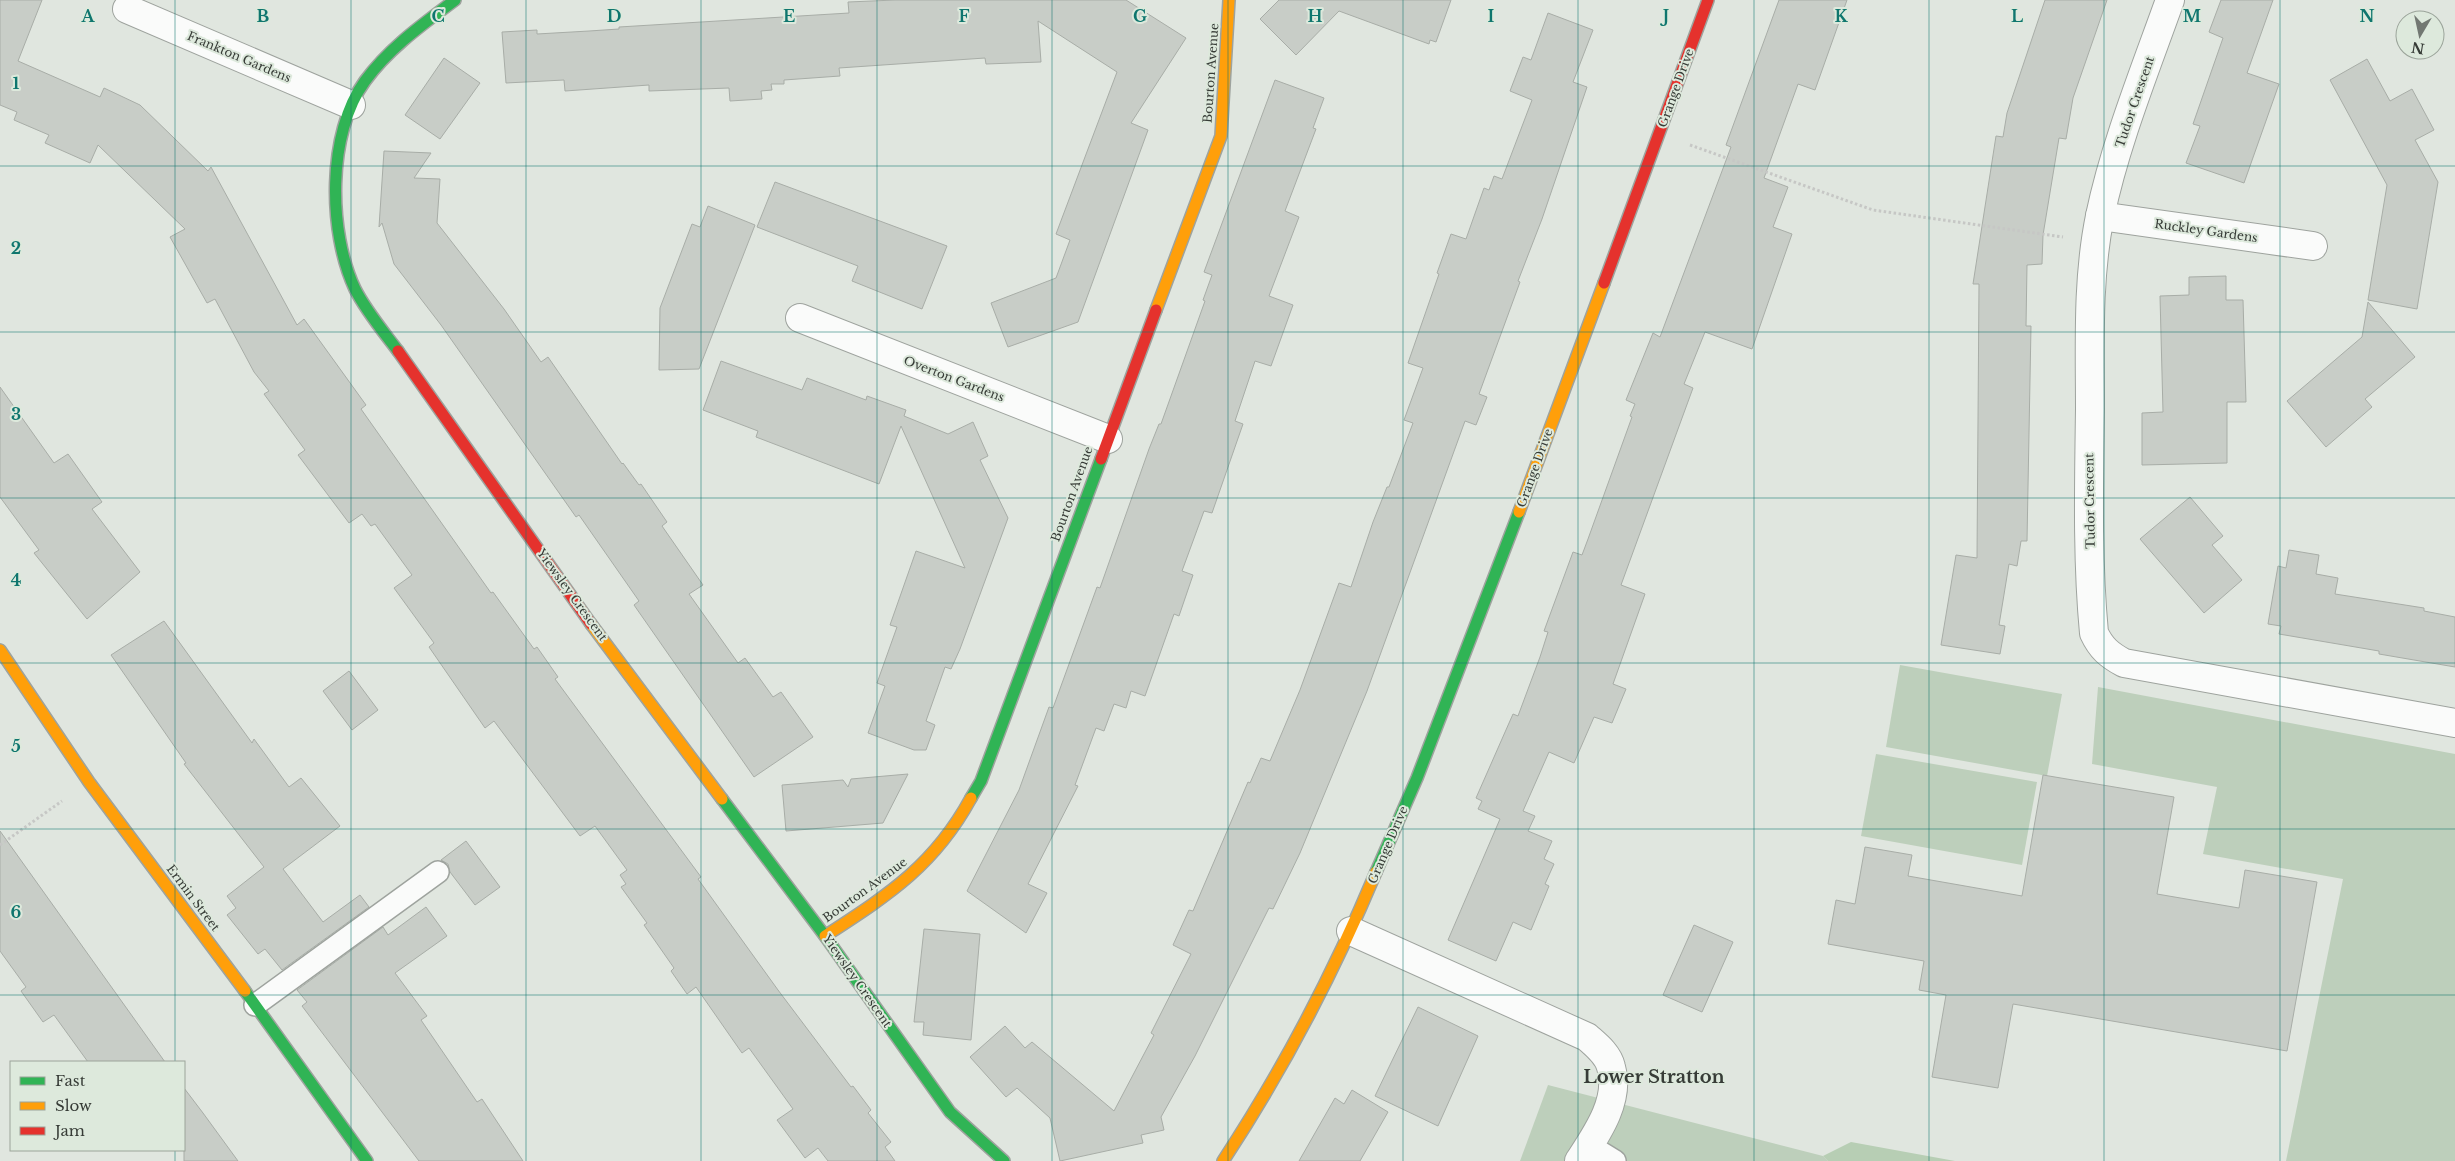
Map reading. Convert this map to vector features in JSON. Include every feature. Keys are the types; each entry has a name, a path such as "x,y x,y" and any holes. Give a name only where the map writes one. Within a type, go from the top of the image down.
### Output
{"street":[{"name":"Yiewsley Crescent","path":"455,0 410,34 382,62 367,78 351,105 342,132 338,158 337,212 338,239 351,283 596,630 826,936 950,1112 1004,1161"},
{"name":"Bourton Avenue","path":"826,936 904,881 938,849 962,817 981,781 1221,136 1229,0"},
{"name":"Tudor Crescent","path":"2170,0 2115,162 2098,229 2090,318 2092,610 2094,633 2099,644 2108,654 2124,663 2455,723"},
{"name":"Grange Drive","path":"1223,1161 1287,1054 1351,931 1438,728 1659,134 1701,2"},
{"name":"Frankton Gardens","path":"127,9 351,105"},
{"name":"Ruckley Gardens","path":"2098,229 2313,246"},
{"name":"Overton Gardens","path":"800,318 1108,439"},
{"name":"Ermin Street","path":"0,650 89,782 255,1005 367,1161"},
{"path":"1351,931 1587,1037 1605,1055 1612,1067 1613,1082 1605,1118 1584,1153"}],"lane":[{"path":"255,1005 438,872"},
{"path":"1584,1153 1615,1161"}],"path":[{"path":"1659,134 1880,212 2098,229"},
{"path":"0,845 89,782"}],"green space":[{"path":"1900,665 2062,694 2047,776 1886,747"},
{"path":"2098,687 2455,754 2455,1161 2286,1161 2343,879 2203,854 2217,787 2092,764"},
{"path":"1876,754 2037,782 2022,865 1861,836"},
{"path":"1548,1085 1823,1156 1828,1161 1520,1161"},
{"path":"1851,1142 1955,1161 1828,1161 1823,1156"}],"building":[{"path":"0,0 42,0 18,61 100,97 104,88 140,105 208,171 211,167 297,325 304,319 366,405 361,409 491,593 493,592 534,649 537,647 558,677 555,679 701,877 698,879 778,990 851,1087 853,1086 871,1110 868,1113 891,1142 885,1147 895,1161 828,1161 818,1148 805,1158 777,1120 793,1109 749,1048 742,1053 696,987 687,994 671,971 674,968 644,925 647,923 621,887 626,884 620,875 627,870 595,826 580,836 494,721 485,728 429,647 434,643 394,588 412,575 375,524 371,526 362,514 349,523 298,455 305,450 264,394 269,391 254,372 215,299 207,303 170,237 185,229 98,145 90,163 45,143 49,135 14,120 17,112 0,105"},
{"path":"895,0 1126,0 1186,38 1131,123 1148,130 1078,322 1008,347 991,303 1056,278 1070,240 1056,234 1117,72 1038,21 1041,62 986,64 985,58 839,68 840,76 784,80 784,84 771,84 772,90 761,91 762,99 730,101 729,88 649,91 649,85 565,91 564,80 506,83 502,32 537,30 537,34 849,13 848,2"},
{"path":"1279,0 1451,0 1436,42 1430,40 1429,44 1339,11 1296,55 1260,19"},
{"path":"1779,0 1847,0 1815,90 1798,84 1764,178 1788,187 1773,227 1792,234 1752,349 1705,332 1684,384 1693,388 1621,585 1645,594 1613,684 1626,689 1612,723 1594,717 1574,763 1549,752 1523,811 1535,816 1528,831 1552,841 1544,859 1554,864 1545,884 1549,886 1531,930 1513,922 1496,961 1448,940 1500,819 1478,809 1482,801 1476,798 1513,714 1518,716 1548,632 1544,631 1573,552 1582,555 1632,417 1630,416 1635,404 1626,400 1653,333 1660,337 1731,147 1726,145"},
{"path":"2045,0 2107,0 2073,98 2066,139 2059,138 2043,235 2042,264 2027,265 2026,326 2031,326 2027,541 2021,541 2017,566 2009,564 1999,625 2005,626 2000,654 1941,645 1956,555 1977,558 1979,284 1973,284 1996,136 2003,137 2007,113"},
{"path":"2221,0 2273,0 2247,73 2279,84 2244,183 2186,163 2200,126 2193,124 2223,38 2209,32"},
{"path":"1548,13 1593,30 1573,82 1587,87 1542,219 1518,281 1520,282 1479,394 1487,397 1476,425 1465,421 1367,691 1300,853 1273,909 1269,908 1195,1056 1161,1117 1164,1130 1141,1135 1143,1143 1060,1161 1050,1118 1017,1088 1006,1097 970,1057 1005,1026 1025,1048 1032,1042 1114,1111 1154,1035 1151,1033 1191,954 1173,945 1189,910 1193,911 1248,782 1250,783 1261,758 1270,761 1300,690 1339,583 1351,587 1373,522 1387,487 1389,487 1413,423 1404,420 1423,368 1408,363 1439,274 1437,273 1451,234 1466,239 1484,188 1489,190 1494,176 1502,179 1532,100 1510,91 1523,57 1531,60"},
{"path":"444,58 480,83 440,139 405,115"},
{"path":"2367,59 2390,101 2412,89 2434,130 2415,140 2438,182 2417,309 2368,300 2387,185 2330,80"},
{"path":"1275,80 1324,98 1313,128 1316,129 1285,211 1299,217 1269,296 1293,305 1271,366 1255,361 1235,421 1243,424 1212,513 1204,511 1182,571 1193,575 1179,616 1174,614 1145,696 1131,691 1126,708 1114,704 1104,731 1096,728 1075,785 1078,786 1028,884 1047,893 1026,933 967,891 1019,790 1049,707 1053,708 1097,587 1100,588 1149,449 1159,424 1161,424 1205,301 1203,300 1212,275 1204,272"},
{"path":"384,151 431,153 414,178 440,179 437,223 504,309 541,362 548,357 622,464 639,485 641,484 667,522 662,526 703,585 689,594 738,663 745,658 773,697 781,692 813,737 754,777 634,605 639,601 579,515 576,517 441,325 394,264 382,223 379,227"},
{"path":"775,182 947,246 922,309 852,281 858,266 757,227"},
{"path":"708,206 755,225 699,369 659,370 660,308 692,224 700,227"},
{"path":"2226,276 2226,300 2243,300 2246,402 2227,402 2227,463 2142,465 2142,413 2163,412 2160,296 2189,295 2189,277"},
{"path":"2368,302 2415,357 2365,399 2372,407 2326,447 2287,401 2362,337"},
{"path":"721,361 802,390 807,378 866,400 867,396 906,410 904,416 948,434 973,422 988,456 980,460 1008,518 960,649 951,669 945,667 926,721 935,725 926,750 914,750 868,733 885,686 877,683 897,627 890,625 916,551 965,568 901,426 879,484 756,437 758,431 703,410"},
{"path":"0,387 54,463 68,454 102,502 92,509 140,572 87,619 34,553 39,550 0,497"},
{"path":"2190,497 2223,536 2212,545 2242,580 2204,613 2140,539"},
{"path":"2289,550 2319,555 2316,574 2338,578 2335,594 2424,608 2424,611 2455,617 2455,667 2379,654 2379,651 2279,634 2281,626 2268,624 2278,566 2286,568"},
{"path":"164,621 252,743 254,739 289,787 301,778 340,826 283,869 323,922 360,895 369,907 282,970 265,949 258,954 227,915 236,908 227,896 264,867 184,764 186,763 111,655"},
{"path":"349,671 378,710 352,730 323,691"},
{"path":"908,774 883,823 786,831 782,785 843,780 848,787 851,779"},
{"path":"2043,775 2174,797 2157,894 2239,908 2245,870 2317,882 2287,1051 2013,1004 1998,1088 1932,1077 1946,995 1919,990 1924,961 1828,944 1836,900 1855,904 1865,847 1912,855 1908,876 2022,896"},
{"path":"0,831 164,1061 87,1061 54,1015 43,1022 21,991 26,987 0,951"},
{"path":"466,841 500,887 475,905 450,872 448,864 441,860"},
{"path":"426,907 447,936 395,973 427,1016 421,1020 477,1102 482,1099 523,1161 419,1161 302,1006 307,1002 297,990 383,927 388,935"},
{"path":"1694,925 1733,942 1702,1012 1663,995"},
{"path":"924,929 980,934 971,1040 923,1035 924,1022 914,1022"},
{"path":"1418,1007 1478,1036 1438,1126 1375,1096"},
{"path":"185,1089 238,1161 184,1161 185,1151"},
{"path":"1352,1090 1388,1112 1360,1161 1299,1161 1335,1098 1344,1104"}],"traffic: fast":[{"path":"398,351 364,305 346,266 336,212 338,155 344,127 353,103 374,69 419,27 455,0"},
{"path":"971,798 981,781 1101,459"},
{"path":"1376,872 1417,778 1519,512"},
{"path":"722,799 825,936 950,1112 1004,1161"},
{"path":"245,991 367,1161"}],"traffic: slow":[{"path":"1156,310 1221,136 1229,0"},
{"path":"1519,512 1604,283"},
{"path":"591,624 722,799"},
{"path":"0,650 89,782 245,991"},
{"path":"825,936 869,907 908,877 925,861 957,822 971,798"},
{"path":"1223,1161 1287,1056 1343,947 1376,872"}],"traffic: jam":[{"path":"1604,283 1708,0"},
{"path":"1101,459 1156,310"},
{"path":"398,351 591,624"}],"district":[{"name":"Lower Stratton","path":"1654,1077"}]}
